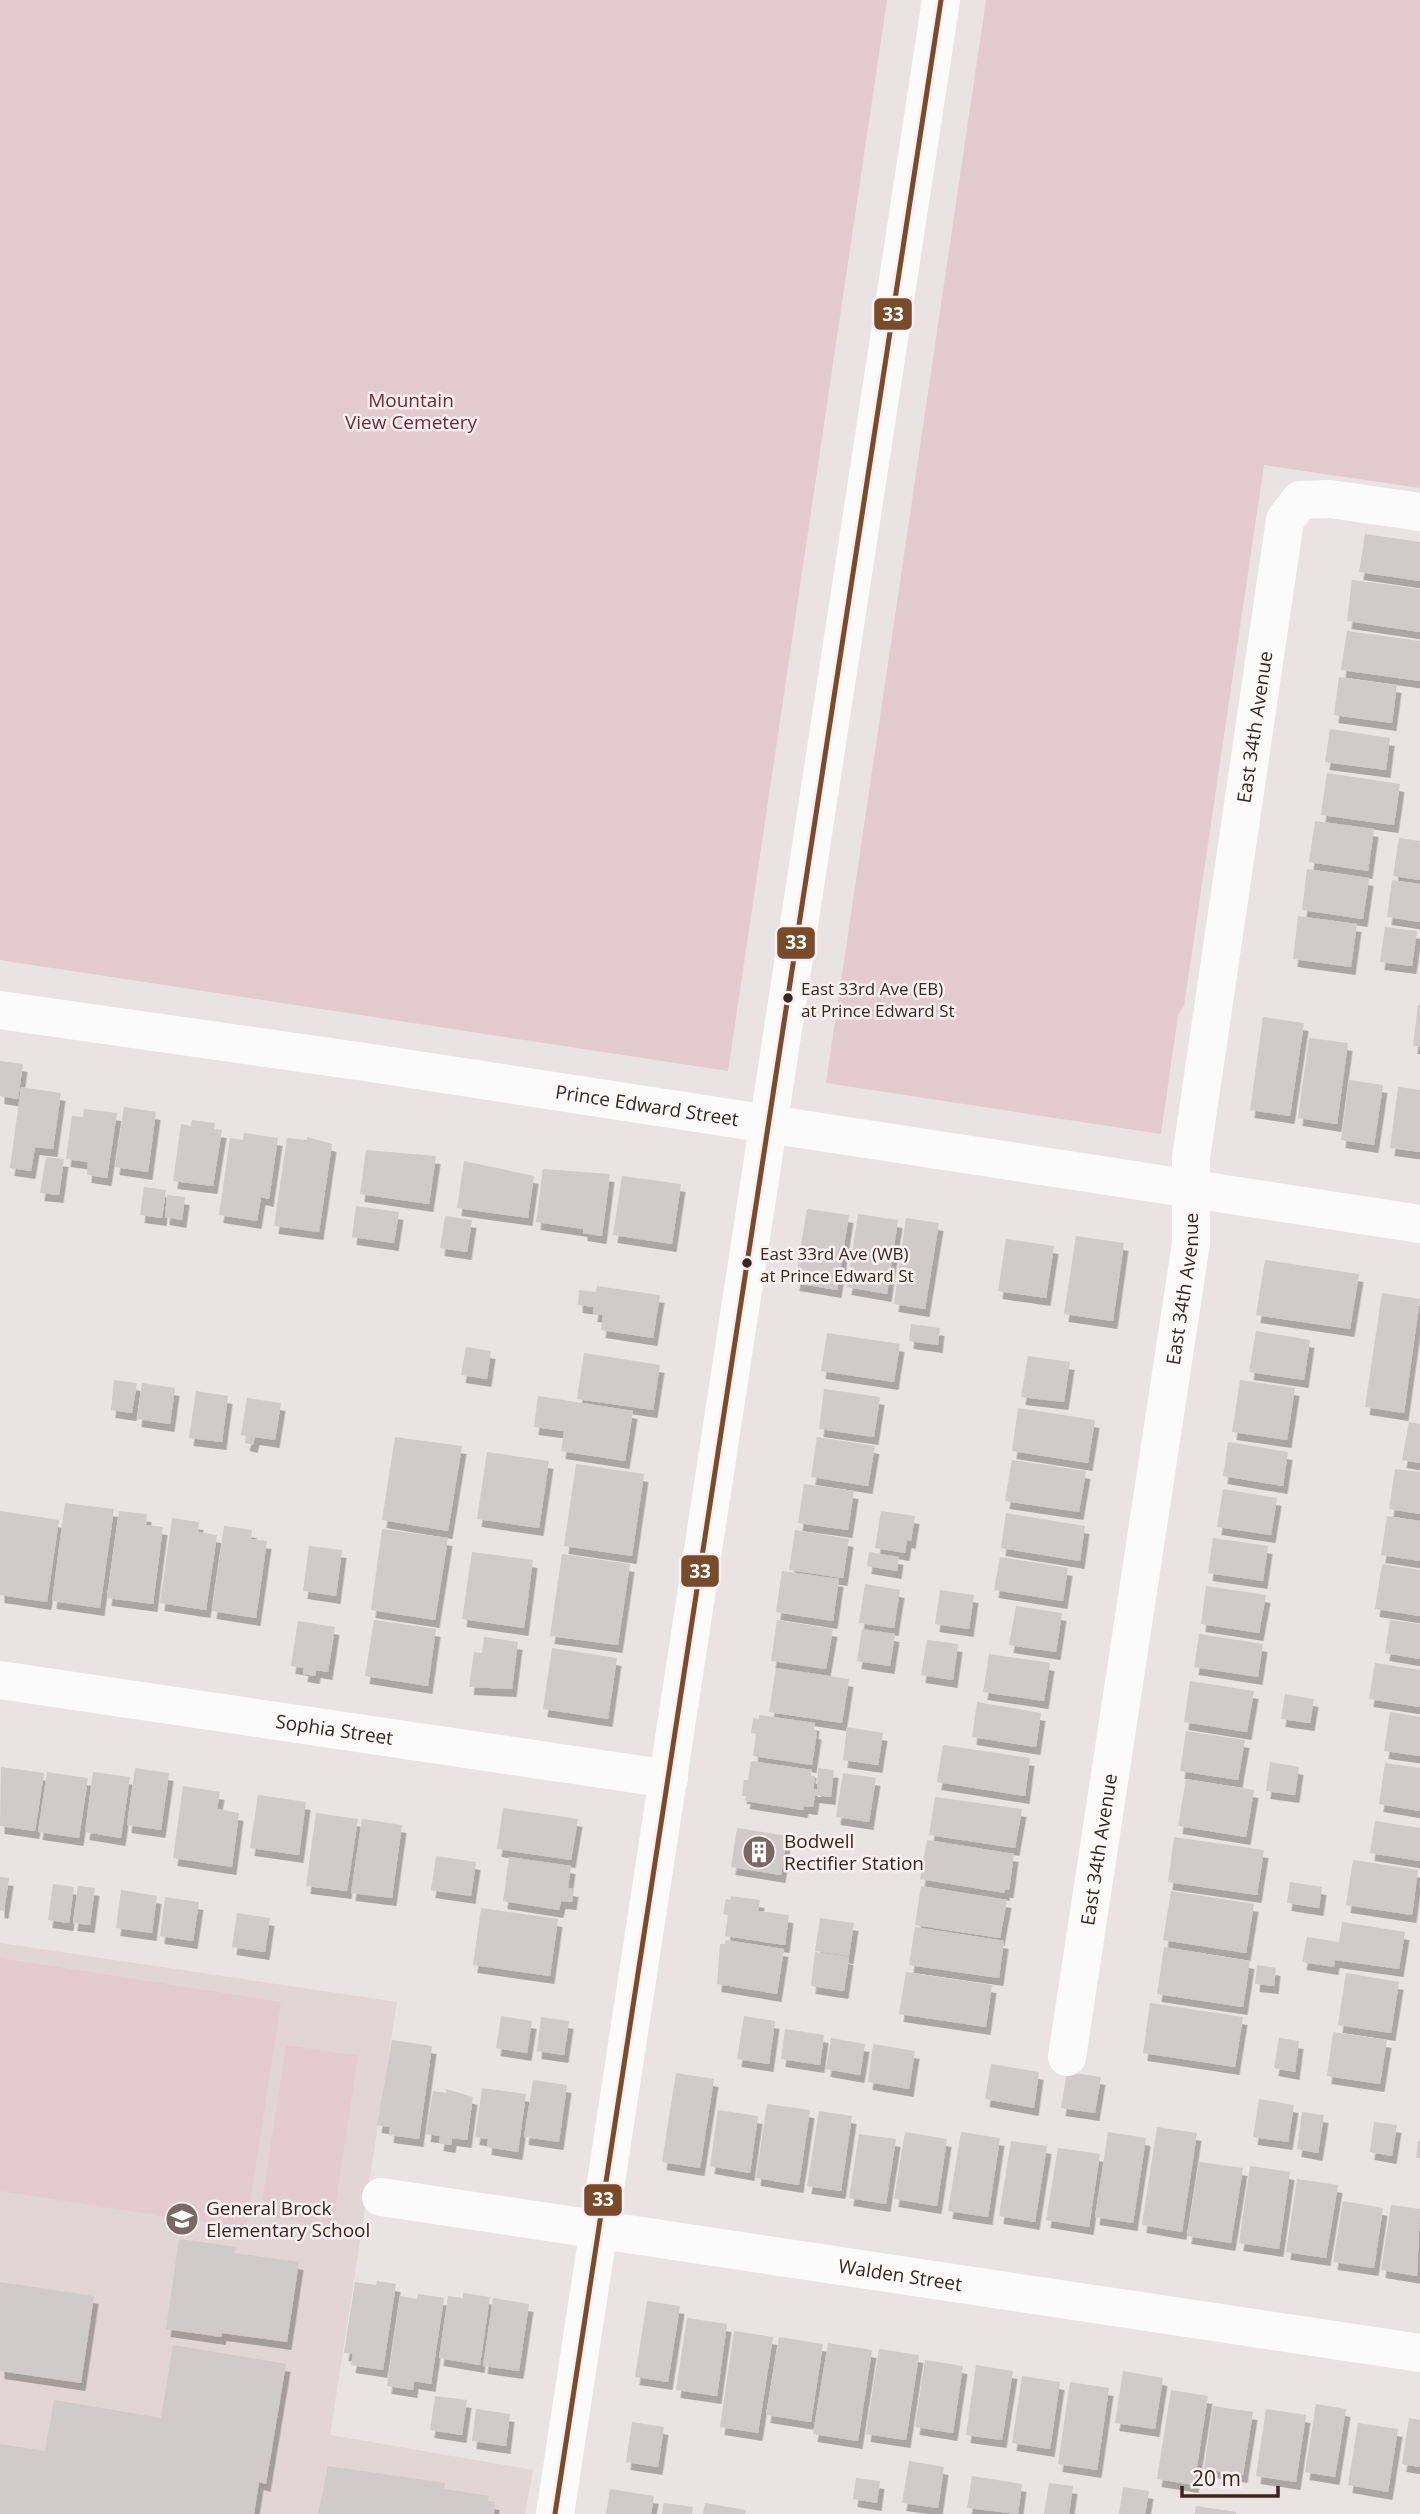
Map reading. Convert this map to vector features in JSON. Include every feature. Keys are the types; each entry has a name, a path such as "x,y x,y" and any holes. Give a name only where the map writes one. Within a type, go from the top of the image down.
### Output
{"street":[{"path":"555,2514 941,0"},
{"name":"East 34th Avenue","path":"1066,2057 1191,1243 1191,1158 1285,520 1300,500 1330,499 1420,512"},
{"name":"Prince Edward Street","path":"0,1010 365,1062 1420,1224"},
{"name":"Sophia Street","path":"0,1680 669,1779"},
{"name":"Walden Street","path":"381,2197 1420,2353"}],"shaded area":[{"name":"General Brock Elementary School","path":"0,1943 397,2002 330,2435 533,2470 525,2514 0,2514"}],"green space":[{"name":"Mountain View Cemetery","path":"0,0 887,0 728,1071 0,960"},
{"path":"986,0 1420,0 1420,488 1264,465 1184,1006 1178,1015 1161,1134 826,1083"},
{"path":"0,1958 281,2002 246,2229 0,2191"},
{"path":"286,2045 358,2056 332,2227 260,2216"}],"building":[{"path":"1365,534 1420,542 1420,581 1359,572"},
{"path":"1352,580 1420,589 1420,632 1347,621"},
{"path":"1347,631 1420,641 1420,681 1341,670"},
{"path":"1339,677 1397,685 1392,723 1334,715"},
{"path":"1330,729 1390,738 1386,770 1325,762"},
{"path":"1327,773 1400,784 1394,825 1321,815"},
{"path":"1315,821 1374,829 1368,871 1309,862"},
{"path":"1399,838 1420,841 1420,880 1393,876"},
{"path":"1307,869 1369,878 1363,919 1302,910"},
{"path":"1392,880 1420,884 1420,922 1387,917"},
{"path":"1298,916 1357,924 1351,967 1293,959"},
{"path":"1385,927 1417,931 1412,966 1380,962"},
{"path":"1420,1005 1420,1047 1413,1046"},
{"path":"1263,1017 1304,1023 1290,1116 1250,1110"},
{"path":"1309,1038 1348,1043 1337,1124 1298,1118"},
{"path":"0,1061 23,1064 18,1099 0,1096"},
{"path":"1349,1080 1383,1085 1374,1145 1341,1140"},
{"path":"21,1087 61,1093 53,1149 35,1147 31,1171 10,1168"},
{"path":"1398,1087 1420,1090 1420,1152 1390,1148"},
{"path":"124,1107 156,1112 148,1172 115,1167"},
{"path":"84,1109 117,1113 107,1178 87,1175 88,1162 66,1159 72,1116 83,1117"},
{"path":"192,1120 215,1123 214,1129 222,1130 213,1186 173,1181 181,1124 191,1126"},
{"path":"244,1133 278,1138 269,1199 261,1197 257,1221 219,1215 230,1138 243,1140"},
{"path":"307,1137 332,1144 319,1232 274,1226 287,1138 307,1140"},
{"path":"366,1150 436,1156 429,1204 360,1194"},
{"path":"46,1157 64,1159 59,1195 40,1193"},
{"path":"464,1161 534,1176 528,1218 457,1208"},
{"path":"543,1169 610,1174 602,1236 583,1233 583,1229 536,1222"},
{"path":"622,1176 681,1184 672,1244 613,1235"},
{"path":"144,1187 166,1190 162,1218 140,1215"},
{"path":"167,1195 185,1197 182,1220 165,1217"},
{"path":"356,1206 399,1212 394,1243 352,1237"},
{"path":"807,1209 849,1215 837,1290 795,1283"},
{"path":"858,1214 898,1220 887,1294 847,1287"},
{"path":"445,1216 472,1220 467,1252 440,1248"},
{"path":"906,1218 939,1223 925,1309 894,1304"},
{"path":"1076,1236 1124,1243 1113,1321 1064,1314"},
{"path":"1006,1239 1054,1246 1046,1298 998,1291"},
{"path":"1265,1260 1359,1274 1350,1329 1256,1315"},
{"path":"597,1286 660,1295 653,1338 601,1330 603,1315 593,1314 594,1307 578,1305 579,1290 596,1292"},
{"path":"1382,1293 1420,1299 1404,1413 1365,1407"},
{"path":"911,1324 940,1328 938,1345 909,1341"},
{"path":"1256,1331 1310,1340 1304,1380 1249,1372"},
{"path":"827,1333 900,1344 894,1382 821,1371"},
{"path":"466,1347 491,1351 487,1379 461,1375"},
{"path":"584,1353 660,1365 653,1410 577,1399"},
{"path":"1028,1356 1070,1362 1064,1402 1021,1397"},
{"path":"114,1380 137,1383 132,1413 111,1410"},
{"path":"1240,1380 1295,1388 1287,1440 1232,1432"},
{"path":"142,1383 175,1388 170,1424 137,1419"},
{"path":"824,1389 880,1397 874,1437 819,1429"},
{"path":"196,1391 228,1396 222,1442 189,1438"},
{"path":"538,1396 633,1411 625,1461 561,1451 564,1431 534,1427"},
{"path":"247,1398 281,1403 275,1440 255,1437 253,1445 245,1443 247,1436 241,1435"},
{"path":"1018,1408 1095,1420 1088,1463 1012,1451"},
{"path":"1409,1422 1420,1424 1420,1463 1402,1460"},
{"path":"395,1437 462,1446 448,1531 382,1520"},
{"path":"817,1437 875,1446 868,1486 811,1477"},
{"path":"1228,1442 1288,1452 1283,1486 1223,1476"},
{"path":"487,1452 549,1461 539,1528 477,1519"},
{"path":"1012,1460 1086,1471 1079,1512 1005,1501"},
{"path":"576,1464 644,1474 632,1556 564,1546"},
{"path":"1395,1469 1420,1472 1420,1514 1389,1509"},
{"path":"804,1484 854,1491 848,1530 798,1523"},
{"path":"1223,1489 1277,1498 1271,1535 1217,1527"},
{"path":"65,1503 114,1509 100,1608 52,1601"},
{"path":"0,1511 59,1520 47,1602 0,1595"},
{"path":"119,1511 147,1514 146,1525 163,1527 153,1604 107,1598"},
{"path":"881,1511 915,1516 911,1541 907,1540 905,1553 875,1548"},
{"path":"1006,1513 1085,1526 1080,1561 1001,1548"},
{"path":"1387,1516 1420,1521 1420,1561 1381,1555"},
{"path":"172,1518 199,1522 198,1532 217,1535 206,1610 160,1603"},
{"path":"224,1526 252,1530 251,1539 267,1541 256,1618 212,1611"},
{"path":"382,1529 448,1538 435,1620 371,1610"},
{"path":"795,1530 849,1539 843,1578 789,1570"},
{"path":"1213,1538 1268,1546 1263,1581 1208,1573"},
{"path":"309,1546 342,1550 336,1596 303,1591"},
{"path":"472,1552 533,1560 524,1628 462,1619"},
{"path":"869,1552 899,1557 897,1571 867,1566"},
{"path":"562,1554 630,1564 618,1645 550,1636"},
{"path":"1000,1557 1068,1568 1063,1601 994,1590"},
{"path":"1382,1564 1420,1570 1420,1616 1375,1609"},
{"path":"782,1571 839,1579 833,1621 776,1612"},
{"path":"865,1584 900,1590 894,1628 859,1623"},
{"path":"1206,1586 1266,1595 1259,1633 1201,1624"},
{"path":"940,1590 974,1595 969,1629 935,1624"},
{"path":"1016,1606 1062,1613 1056,1652 1009,1645"},
{"path":"374,1620 436,1629 428,1686 365,1676"},
{"path":"777,1620 833,1629 826,1669 771,1661"},
{"path":"1390,1620 1420,1624 1420,1659 1385,1653"},
{"path":"298,1621 335,1627 328,1672 316,1670 315,1676 303,1674 304,1668 291,1666"},
{"path":"862,1629 895,1634 890,1666 857,1661"},
{"path":"1199,1634 1263,1644 1258,1677 1194,1667"},
{"path":"484,1637 518,1642 512,1689 469,1687 474,1652 482,1653"},
{"path":"927,1640 958,1644 953,1680 921,1675"},
{"path":"552,1648 617,1658 608,1719 543,1709"},
{"path":"989,1654 1050,1663 1044,1701 983,1692"},
{"path":"1375,1663 1420,1670 1420,1707 1369,1699"},
{"path":"776,1668 849,1679 842,1723 769,1712"},
{"path":"1190,1681 1254,1691 1247,1732 1184,1722"},
{"path":"1285,1694 1314,1699 1310,1723 1281,1719"},
{"path":"977,1702 1041,1713 1036,1747 972,1737"},
{"path":"1390,1712 1420,1717 1420,1756 1384,1751"},
{"path":"759,1715 815,1723 814,1731 817,1732 812,1765 753,1756 756,1734 751,1733 753,1718 759,1719"},
{"path":"847,1727 883,1733 878,1765 843,1760"},
{"path":"1186,1731 1245,1740 1238,1780 1180,1771"},
{"path":"943,1745 1030,1758 1025,1796 937,1782"},
{"path":"751,1761 812,1770 811,1776 815,1776 813,1789 817,1789 818,1768 834,1770 831,1797 815,1795 813,1807 804,1806 803,1810 745,1801 746,1796 742,1796 744,1780 748,1780"},
{"path":"1270,1762 1299,1767 1295,1795 1266,1791"},
{"path":"1385,1763 1420,1768 1420,1811 1379,1804"},
{"path":"1,1767 44,1773 35,1831 0,1826"},
{"path":"135,1768 169,1773 161,1830 127,1825"},
{"path":"47,1772 88,1778 79,1838 38,1832"},
{"path":"93,1772 130,1777 121,1838 85,1832"},
{"path":"843,1773 876,1778 869,1822 836,1817"},
{"path":"1186,1779 1254,1790 1246,1837 1178,1826"},
{"path":"183,1786 220,1792 217,1809 239,1813 232,1867 173,1858"},
{"path":"258,1795 306,1802 299,1855 250,1848"},
{"path":"935,1797 1022,1809 1015,1848 929,1835"},
{"path":"503,1808 578,1819 571,1860 497,1849"},
{"path":"316,1813 358,1819 347,1891 306,1886"},
{"path":"362,1819 402,1825 392,1898 351,1893"},
{"path":"1375,1821 1420,1828 1420,1861 1370,1853"},
{"name":"Bodwell Rectifier Station","path":"737,1828 787,1836 781,1875 731,1867"},
{"path":"1174,1837 1264,1850 1257,1895 1168,1882"},
{"path":"927,1840 1014,1854 1009,1890 1005,1890 1005,1893 920,1879"},
{"path":"436,1856 476,1862 471,1896 431,1890"},
{"path":"509,1857 571,1866 568,1888 574,1889 572,1902 561,1901 559,1910 503,1901"},
{"path":"1353,1860 1418,1870 1412,1915 1346,1905"},
{"path":"0,1877 9,1878 4,1911 0,1910"},
{"path":"1290,1882 1322,1887 1319,1908 1287,1903"},
{"path":"53,1884 74,1887 69,1923 48,1920"},
{"path":"78,1886 95,1888 90,1925 73,1923"},
{"path":"921,1886 1007,1900 1000,1938 915,1925"},
{"path":"121,1890 157,1896 152,1933 116,1928"},
{"path":"1171,1891 1254,1904 1246,1953 1163,1940"},
{"path":"731,1896 760,1900 758,1911 789,1915 785,1945 725,1936 728,1915 723,1914 726,1899 730,1900"},
{"path":"165,1897 199,1902 193,1941 160,1936"},
{"path":"481,1908 558,1919 550,1976 473,1965"},
{"path":"237,1913 270,1918 265,1952 232,1947"},
{"path":"820,1918 854,1923 849,1956 815,1951"},
{"path":"1342,1922 1405,1932 1399,1969 1335,1960 1334,1967 1302,1962 1307,1937 1339,1942"},
{"path":"915,1927 1004,1941 999,1978 909,1965"},
{"path":"726,1940 784,1949 777,1994 717,1984 720,1944 725,1944"},
{"path":"1164,1947 1250,1961 1243,2007 1157,1994"},
{"path":"815,1952 849,1957 844,1991 811,1986"},
{"path":"1257,1965 1276,1968 1274,1986 1255,1984"},
{"path":"906,1972 992,1985 986,2027 899,2014"},
{"path":"1346,1973 1399,1982 1391,2033 1338,2025"},
{"path":"1150,2003 1243,2017 1235,2067 1143,2053"},
{"path":"501,2016 532,2021 527,2053 496,2048"},
{"path":"744,2016 775,2021 769,2064 737,2059"},
{"path":"541,2017 569,2021 564,2055 537,2051"},
{"path":"785,2029 824,2035 820,2065 781,2059"},
{"path":"1333,2032 1387,2040 1380,2084 1327,2076"},
{"path":"831,2038 865,2044 860,2075 826,2069"},
{"path":"1279,2038 1299,2041 1295,2072 1274,2068"},
{"path":"392,2040 432,2046 419,2139 389,2135 390,2127 377,2125"},
{"path":"873,2044 915,2051 909,2089 868,2082"},
{"path":"991,2064 1039,2072 1034,2108 985,2099"},
{"path":"1067,2072 1101,2077 1095,2113 1061,2108"},
{"path":"676,2073 714,2079 700,2168 662,2162"},
{"path":"533,2080 567,2085 559,2142 524,2137"},
{"path":"482,2088 526,2094 518,2152 487,2147 488,2139 475,2137"},
{"path":"446,2089 473,2097 467,2140 452,2138 451,2145 439,2143 440,2136 426,2134 433,2091 446,2093"},
{"path":"1259,2099 1294,2105 1288,2142 1253,2137"},
{"path":"767,2104 810,2110 799,2185 756,2178"},
{"path":"718,2110 758,2116 750,2173 710,2166"},
{"path":"819,2111 852,2116 841,2191 807,2186"},
{"path":"1302,2112 1324,2115 1318,2153 1297,2149"},
{"path":"1374,2122 1397,2125 1392,2156 1370,2152"},
{"path":"1157,2127 1197,2133 1182,2232 1142,2225"},
{"path":"905,2132 947,2139 937,2206 894,2199"},
{"path":"961,2132 1000,2138 988,2217 948,2211"},
{"path":"1108,2132 1146,2138 1133,2223 1095,2217"},
{"path":"859,2134 896,2139 886,2204 849,2198"},
{"path":"1011,2141 1047,2146 1035,2222 999,2216"},
{"path":"1418,2141 1420,2158 1416,2158"},
{"path":"1058,2148 1100,2154 1089,2227 1046,2220"},
{"path":"1199,2162 1243,2168 1231,2243 1187,2236"},
{"path":"1250,2166 1290,2172 1279,2249 1239,2243"},
{"path":"1297,2179 1338,2185 1326,2258 1286,2252"},
{"path":"1343,2201 1383,2208 1374,2268 1333,2262"},
{"path":"1391,2205 1420,2209 1417,2276 1381,2270"},
{"path":"179,2239 236,2247 234,2253 299,2262 287,2342 166,2329"},
{"path":"377,2281 396,2284 383,2370 351,2365 353,2354 344,2353 355,2282 376,2285"},
{"path":"0,2282 94,2296 81,2383 0,2371"},
{"path":"463,2293 490,2297 480,2365 439,2358 448,2296 463,2298"},
{"path":"418,2294 444,2298 431,2384 414,2381 413,2390 387,2386 400,2296 417,2299"},
{"path":"493,2298 529,2304 519,2371 483,2366"},
{"path":"647,2301 680,2306 668,2382 635,2377"},
{"path":"687,2318 727,2324 717,2396 676,2390"},
{"path":"734,2331 773,2337 758,2433 720,2427"},
{"path":"779,2337 823,2344 811,2422 766,2415"},
{"path":"828,2343 872,2350 858,2441 813,2434"},
{"path":"173,2345 286,2364 266,2484 259,2482 254,2514 0,2514 0,2444 45,2451 54,2400 161,2418"},
{"path":"879,2349 919,2355 906,2440 866,2434"},
{"path":"925,2360 963,2366 953,2433 915,2427"},
{"path":"976,2365 1013,2371 1002,2440 966,2435"},
{"path":"1123,2371 1163,2378 1155,2429 1115,2423"},
{"path":"1022,2376 1060,2382 1050,2449 1012,2443"},
{"path":"1070,2382 1109,2388 1097,2470 1058,2464"},
{"path":"1171,2390 1208,2396 1194,2485 1157,2479"},
{"path":"435,2396 467,2400 462,2435 430,2430"},
{"path":"1316,2404 1346,2409 1335,2477 1305,2472"},
{"path":"1213,2406 1253,2412 1243,2475 1204,2469"},
{"path":"476,2409 510,2414 506,2446 472,2441"},
{"path":"1266,2409 1306,2415 1296,2482 1256,2476"},
{"path":"1409,2418 1420,2420 1420,2467 1402,2464"},
{"path":"632,2422 664,2427 658,2467 626,2462"},
{"path":"1358,2423 1398,2429 1388,2492 1348,2485"},
{"path":"909,2461 944,2467 938,2508 902,2503"},
{"path":"328,2466 445,2483 444,2489 489,2496 488,2501 495,2502 494,2514 318,2514"},
{"path":"972,2476 1022,2484 1018,2514 967,2508"},
{"path":"856,2478 880,2481 877,2503 853,2499"},
{"path":"1049,2483 1073,2486 1069,2514 1044,2514"},
{"path":"1123,2487 1149,2491 1145,2514 1119,2514"},
{"path":"610,2489 654,2496 651,2514 606,2514"},
{"path":"664,2503 693,2507 692,2514 662,2514"},
{"path":"705,2503 746,2510 745,2514 703,2514"},
{"path":"1196,2506 1236,2512 1236,2514 1195,2514"}],"transit line":[{"name":"33","path":"555,2514 941,0"}],"place":[{"name":"East 33rd Ave (EB) at Prince Edward St","path":"788,998"},
{"name":"East 33rd Ave (WB) at Prince Edward St","path":"747,1263"},
{"name":"Bodwell Rectifier Station","path":"759,1852"},
{"name":"General Brock Elementary School","path":"182,2219"}]}
